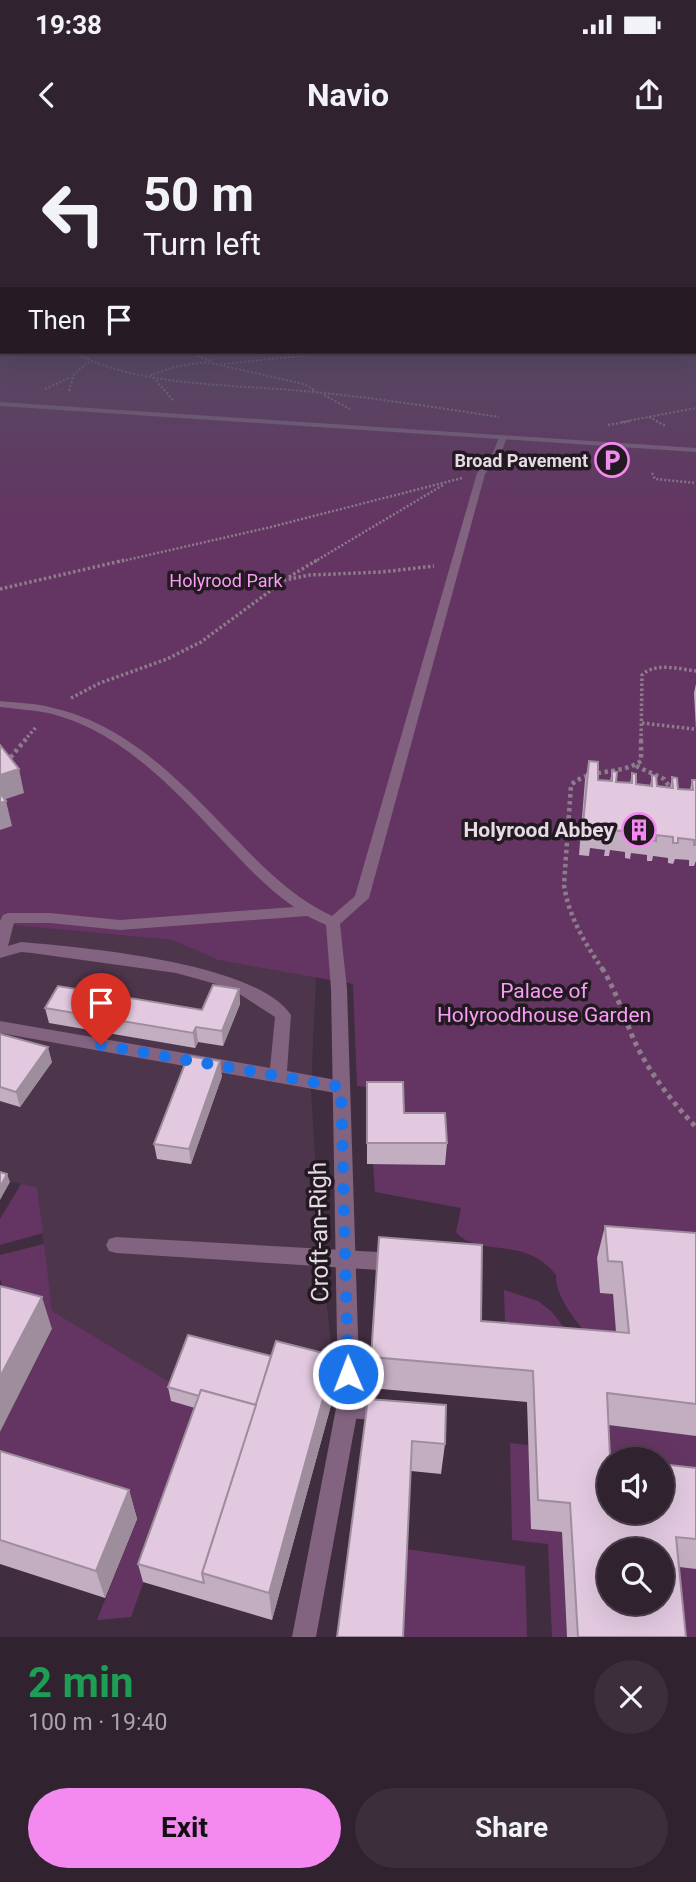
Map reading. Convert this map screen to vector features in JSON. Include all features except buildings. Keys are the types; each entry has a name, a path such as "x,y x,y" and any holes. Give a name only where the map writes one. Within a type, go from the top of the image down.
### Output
{"street":[{"path":"0,404 696,450"},
{"path":"0,704 54,711 116,738 147,758 174,782 279,891 308,912 333,922 362,898 481,472 496,456 503,437"},
{"path":"0,947 8,918 50,918 120,925 308,912"},
{"name":"Croft-an-Righ","path":"304,1637 358,1408 346,1257 339,989 333,922"},
{"path":"0,953 29,947 157,964 221,979 248,990 282,1015 278,1076"},
{"path":"0,1027 341,1087"},
{"path":"116,1245 378,1261"}],"path":[{"path":"65,401 69,382"},
{"path":"157,382 178,408"},
{"path":"215,382 510,419"},
{"path":"295,382 357,412"},
{"path":"601,427 696,408"},
{"path":"648,417 666,426"},
{"path":"0,589 271,527 481,472"},
{"path":"652,473 655,479 696,483"},
{"path":"0,766 5,764 31,732 71,698 100,683 167,659 201,642 279,583 450,481"},
{"path":"279,583 310,575 382,572 456,563"},
{"path":"696,671 660,667 645,671 642,675 641,761 636,766 584,776 571,785 565,901 570,916 617,993 628,1027 642,1054 674,1105 696,1127"},
{"path":"642,723 694,729"},
{"path":"636,766 664,779 671,788 672,796"}],"shaded area":[{"path":"0,924 172,940 218,960 316,977 311,1090 321,1255 336,1387 272,1620 143,1582 204,1410 176,1386 51,1311 37,1187 0,1180"}],"green space":[{"path":"0,382 696,382 696,811 589,848 605,850 605,856 610,850 647,855 647,861 651,861 651,856 668,858 669,863 673,864 673,858 689,860 689,866 696,861 696,1267 613,1294 619,1364 611,1363 576,1321 561,1297 556,1275 543,1262 516,1250 466,1240 456,1232 461,1208 375,1192 373,1164 445,1164 366,1103 366,1087 357,1086 353,984 218,960 172,940 0,924"},
{"path":"21,1184 37,1187 43,1233 0,1245 0,1219"},
{"path":"44,1244 52,1311 176,1386 205,1410 131,1617 97,1620 137,1519 0,1476 0,1432 52,1330 11,1317 0,1278 0,1255"},
{"path":"504,1290 538,1301 551,1311 591,1361 506,1354"},
{"path":"598,1424 696,1436 696,1499 674,1496 674,1447 605,1447"},
{"path":"510,1443 528,1445 562,1532 567,1637 552,1637 548,1544 512,1540"},
{"path":"406,1549 525,1566 527,1637 402,1637"},
{"path":"674,1566 696,1569 696,1637 670,1637 668,1615 674,1615"}],"place":[{"name":"Broad Pavement","path":"612,460"},
{"name":"Holyrood Abbey","path":"639,830"}],"route":[{"path":"101,1045 341,1087 348,1374"}],"park label":[{"name":"Holyrood Park","path":"226,580"},
{"name":"Palace of Holyroodhouse Garden","path":"544,1003"}]}
